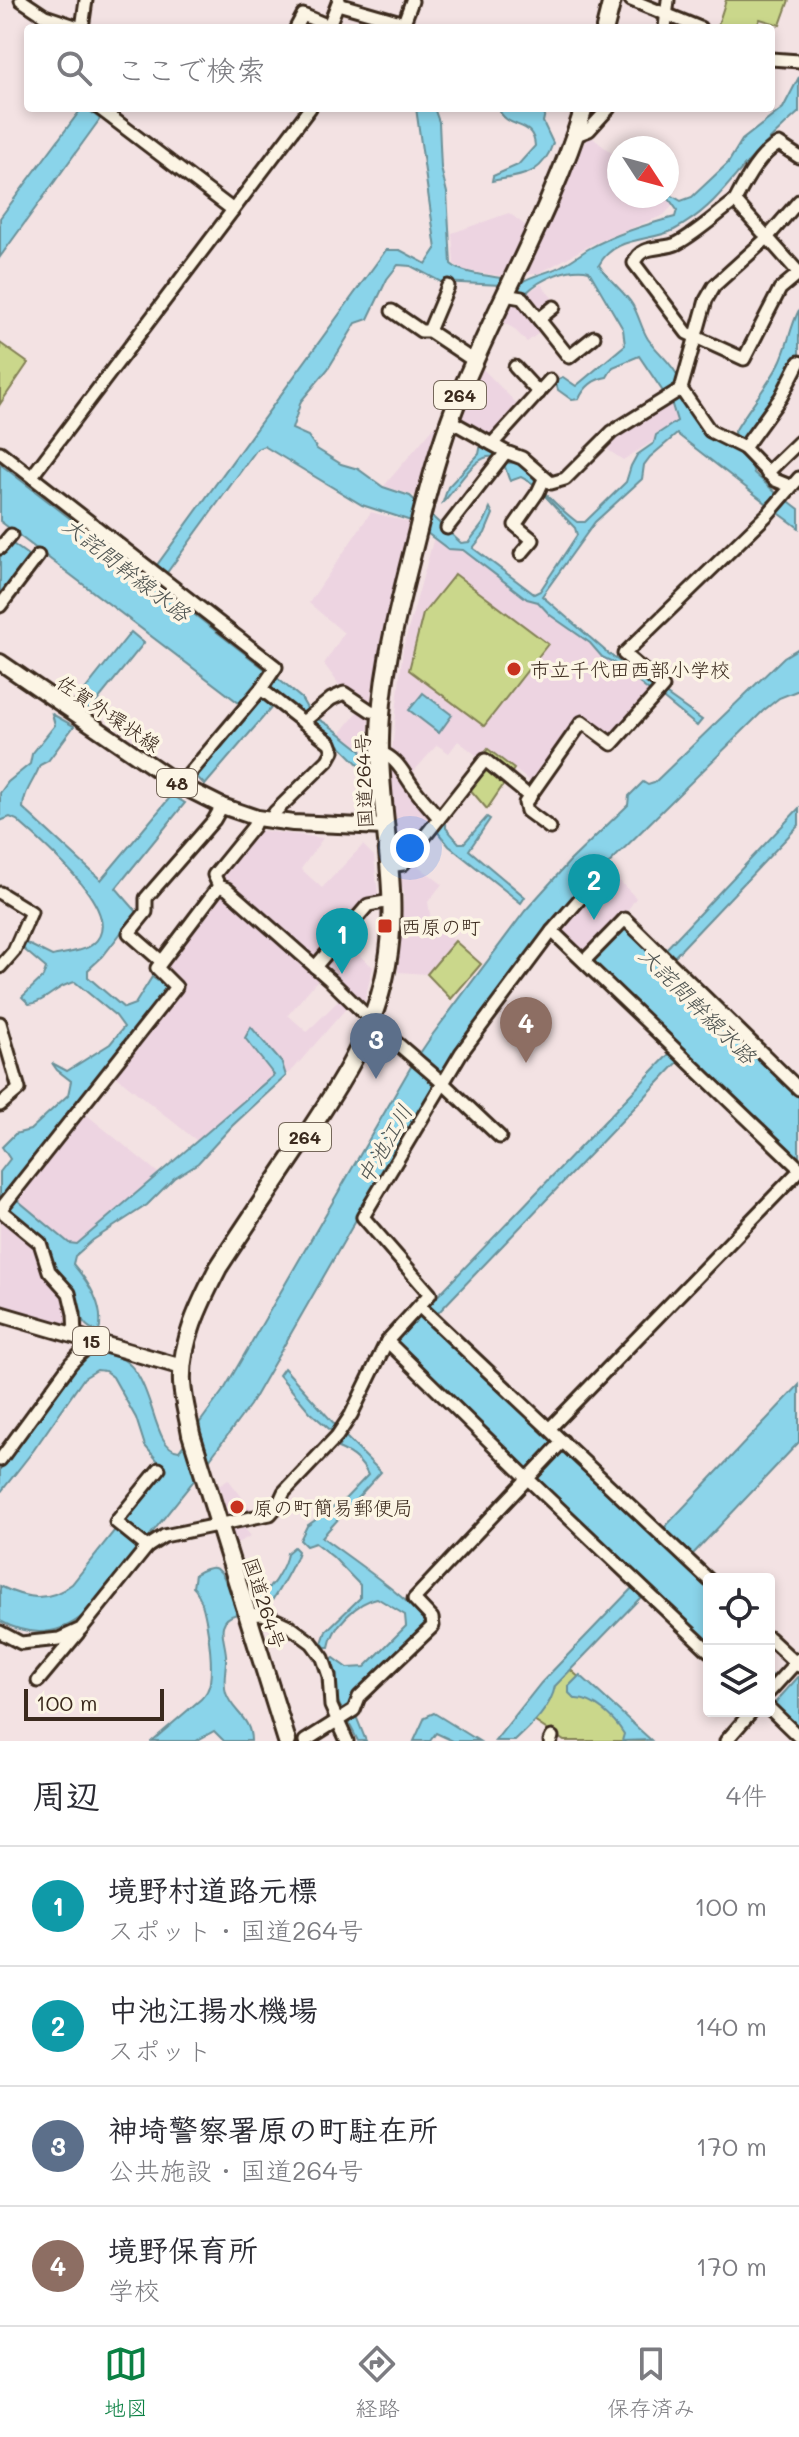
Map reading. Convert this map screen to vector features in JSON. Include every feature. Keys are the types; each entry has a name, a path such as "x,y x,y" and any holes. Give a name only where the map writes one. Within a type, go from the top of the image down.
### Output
{"highway":[{"path":"606,24 612,0"},
{"name":"国道264号","path":"287,1741 203,1477 191,1434 182,1367 202,1299 218,1268 337,1090 372,1021 387,966 391,933 380,752 381,712 392,636 449,420 576,135 583,112"}],"main road":[{"name":"佐賀外環状線","path":"0,662 180,785 222,806 293,823 384,827"},
{"name":"15","path":"0,1314 182,1367"}],"street":[{"path":"21,0 45,16 70,24"},
{"path":"83,24 86,0"},
{"path":"631,0 691,24"},
{"path":"666,24 668,0"},
{"path":"404,24 412,1"},
{"path":"329,24 339,2 398,24"},
{"path":"298,24 303,15 322,24"},
{"path":"775,59 799,61"},
{"path":"104,112 233,210"},
{"path":"32,476 307,112"},
{"path":"576,135 589,130 605,112"},
{"path":"735,201 799,274 780,289 744,359 687,333 634,263 637,256 647,250 676,245 735,201 753,170 772,148 779,144 799,157"},
{"path":"502,458 522,458 551,483 565,479 612,432 679,390 706,300 714,286 766,239 799,201"},
{"path":"429,331 448,286"},
{"path":"509,287 522,298 569,357 594,337"},
{"path":"539,319 554,307"},
{"path":"392,311 474,361"},
{"path":"738,444 781,397 799,362"},
{"path":"515,367 539,393"},
{"path":"492,444 550,380"},
{"path":"679,390 710,431 738,444 775,480 794,482"},
{"path":"449,420 492,444 502,458"},
{"path":"767,473 799,442"},
{"path":"0,452 276,667 180,785"},
{"path":"447,528 502,458"},
{"path":"521,554 533,540 515,525 544,479"},
{"path":"550,828 527,811 525,803 582,722 612,744 663,687 624,654 777,503 794,482"},
{"path":"0,548 11,535"},
{"path":"0,606 38,556"},
{"path":"261,689 308,719 330,743 333,751 328,760 275,812 253,827 214,875 219,886 227,889 315,967 500,1137"},
{"path":"308,719 331,699 344,693 371,711 381,712"},
{"path":"380,752 392,757 403,768 413,787 439,818"},
{"path":"389,866 403,864 485,760 530,797"},
{"path":"161,961 129,933 146,912 146,898 214,820 222,806"},
{"path":"75,1336 69,1293 49,1271 40,1243 4,1205 176,987 157,968 219,886"},
{"path":"38,1681 147,1547 164,1536 270,1514 284,1492 339,1433 387,1341 425,1312 430,1294 363,1217 461,1053 552,931 591,886"},
{"path":"0,893 31,912 14,951 0,967"},
{"path":"315,967 368,905 391,901"},
{"path":"584,961 625,919 799,1089"},
{"path":"550,1428 799,1170 552,931"},
{"path":"0,1023 19,1089 0,1105"},
{"path":"425,1312 703,1574"},
{"path":"0,1460 71,1363 93,1341"},
{"path":"387,1341 703,1645"},
{"path":"305,1741 345,1716 359,1697 433,1626 432,1618 414,1599 563,1441"},
{"path":"147,1547 116,1522 159,1469"},
{"path":"246,1609 289,1626 312,1643 323,1658 329,1676 331,1706 345,1716 347,1741"},
{"path":"0,1632 21,1643 59,1639 81,1629"},
{"path":"775,1643 798,1663 775,1686"},
{"path":"775,1714 799,1737"},
{"path":"726,1741 747,1717"}],"shaded area":[{"path":"590,136 607,149 607,208 670,208 664,215 592,244 538,274 524,274 582,146"},
{"path":"509,213 530,229 507,277 462,270 454,264 452,233"},
{"path":"541,284 556,303 535,319 543,330 527,342 502,322 515,294 525,294"},
{"path":"481,367 521,408 492,440 460,422"},
{"path":"671,400 682,423 623,460 602,446 614,434"},
{"path":"439,421 415,496 384,486"},
{"path":"371,512 412,523 381,638 369,707 367,759 337,738 364,704 343,690 324,664 344,633 309,603"},
{"name":"市立千代田西部小学校","path":"435,534 537,599 654,691 612,739 581,715 532,783 489,749 480,758 458,741 449,753 437,745 402,785 438,826 409,859 442,884 428,902 431,920 455,941 427,974 398,972 404,893 396,862 391,760 403,648"},
{"path":"258,830 323,838 301,869 322,888 363,845 374,856 378,896 362,904 336,936 373,967 361,1015 349,1005 290,1073 278,1074 201,1144 107,1069 176,982 162,967 222,891 216,877","holes":["320,977 342,997 307,1032 288,1015"]},
{"path":"610,871 636,898 625,914 584,955 558,929"},
{"path":"77,1107 162,1176 62,1261 88,1295 84,1329 0,1307 0,1204"},
{"path":"228,1479 255,1514 237,1519 251,1536 235,1544 219,1485"}],"green space":[{"path":"726,0 789,0 780,25 760,19 758,24 718,24"},
{"path":"0,343 28,363 0,404"},
{"path":"455,574 548,644 484,726 409,670 423,614"},
{"path":"488,749 514,769 487,809 462,780"},
{"path":"455,941 481,964 451,999 427,974"},
{"path":"565,1665 648,1738 645,1741 564,1741 525,1715"}],"water":[{"path":"799,77 799,112 705,208 674,230 623,244 599,265 628,299 648,339 676,372 679,378 674,387 706,437 731,445 739,424 779,364 799,310 799,353 778,396 744,440 740,439 735,446 750,462 754,473 776,493 773,497 782,503 786,499 799,509 799,528 776,511 779,507 771,500 766,503 677,434 650,457 644,465 642,479 595,522 542,596 609,654 702,720 697,726 653,690 649,691 602,657 590,643 550,615 538,602 527,599 463,550 448,549 411,521 362,505 264,446 257,449 166,574 157,565 386,250 400,250 426,264 436,249 417,112 435,112 439,122 451,264 474,273 522,282 558,268 610,238 675,217 679,200 692,197 728,163 742,140 783,108","holes":["398,265 411,266 441,282 501,285 526,293 555,275 573,270 589,271 623,329 625,345 576,386 563,377 555,380 558,390 572,400 579,399 587,387 607,377 613,367 639,356 672,405 677,421 656,435 654,443 637,455 626,482 585,522 577,522 562,509 518,462 509,463 481,444 479,454 448,487 443,502 478,462 486,457 495,457 503,463 510,481 521,477 534,484 575,528 577,535 540,591 534,594 473,548 485,533 493,514 490,508 469,542 461,543 410,496 383,487 358,469 341,464 317,449 308,436 292,429 301,401 328,369 356,323 368,319 387,279"]},
{"path":"79,112 91,112 100,119 0,257 0,218"},
{"path":"500,112 545,112 543,122 553,143 537,168 522,175 492,181 493,176 518,165 535,146 530,132"},
{"name":"大詫間幹線水路","path":"0,464 266,670 262,676 272,682 277,678 301,698 312,717 361,750 361,767 337,743 258,680 239,703 0,521"},
{"path":"10,542 32,558 0,598 0,556"},
{"path":"131,632 144,643 90,710 76,701"},
{"name":"中池江川","path":"799,648 799,690 779,698 763,711 583,889 545,931 453,1053 250,1405 94,1605 73,1622 50,1631 26,1631 0,1621 0,1586 37,1597 54,1594 72,1584 164,1468 145,1446 136,1418 113,1377 97,1370 84,1378 0,1493 0,1466 73,1367 97,1354 123,1359 144,1386 161,1436 169,1446 179,1451 225,1388 412,1065 525,911 570,861 628,805 629,796 643,782 648,785 654,783 784,657"},
{"path":"423,693 452,715 439,733 409,710"},
{"path":"263,699 272,707 205,785 196,776 258,700"},
{"path":"52,714 74,726 48,761 40,765 23,808 101,880 172,795 185,803 116,888 137,912 103,956 88,970 88,977 124,1008 135,1004 152,977 165,986 164,993 0,1199 0,1172 10,1159 2,1147 15,1134 30,1130 68,1095 71,1081 52,1063 67,1071 110,1044 124,1027 116,1016 75,982 62,986 35,1003 29,1004 22,997 43,977 46,968 20,946 22,941 52,956 89,947 101,931 100,915 77,879 17,820 10,817 0,821 0,793 30,764 32,754 55,725"},
{"path":"799,808 799,825 673,958 665,950"},
{"path":"487,817 490,819 469,850 525,897 521,903 449,846 436,830 439,824 446,823 446,828 459,843 464,843"},
{"name":"大詫間幹線水路","path":"625,928 799,1097 799,1159 593,962 607,947 604,943"},
{"path":"251,1027 282,1063 286,1076 232,1126 198,1163 174,1178 147,1205 93,1240 75,1256 73,1264 98,1304 99,1332 92,1329 83,1322 67,1283 9,1208 16,1199 69,1243 77,1244 274,1075 245,1038"},
{"path":"671,1052 680,1060 437,1314 428,1306"},
{"path":"420,1314 555,1443 528,1471 394,1340"},
{"path":"284,1368 339,1429 335,1434 310,1412 279,1375"},
{"path":"799,1385 799,1442 692,1555 664,1528"},
{"path":"345,1436 381,1472 322,1537 411,1605 426,1625 370,1678 348,1707 351,1715 356,1716 366,1741 358,1741 337,1700 331,1660 334,1658 348,1668 365,1667 406,1626 405,1615 377,1598 369,1600 347,1616 335,1631 329,1647 325,1647 322,1643 326,1631 360,1598 360,1585 315,1543 306,1546 300,1540 307,1526 346,1498 368,1475 356,1458 338,1448"},
{"path":"563,1451 703,1584 703,1637 536,1479"},
{"path":"294,1547 298,1551 293,1564 265,1610 236,1600 233,1603 237,1614 223,1625 226,1693 245,1720 251,1741 224,1741 214,1731 196,1741 152,1741 201,1699 210,1685 208,1632 202,1604 193,1587 195,1574 206,1569 218,1569 226,1583 247,1592 261,1592 272,1584 284,1565 287,1553"},
{"path":"634,1586 643,1595 555,1686 549,1702 534,1723 515,1741 495,1741 541,1683"},
{"path":"580,1675 651,1740 622,1741 624,1734 610,1716 589,1702 575,1699 569,1693 569,1686"},
{"path":"799,1676 799,1730 775,1707 775,1703"},
{"path":"434,1713 479,1741 453,1741 436,1733 430,1741 414,1741 425,1717"}],"place":[{"name":"市立千代田西部小学校","path":"514,669"},
{"name":"中池江揚水機場","path":"594,920"},
{"name":"西原の町","path":"385,926"},
{"name":"境野村道路元標","path":"342,974"},
{"name":"境野保育所","path":"526,1063"},
{"name":"神埼警察署原の町駐在所","path":"376,1079"},
{"name":"原の町簡易郵便局","path":"237,1507"}]}
